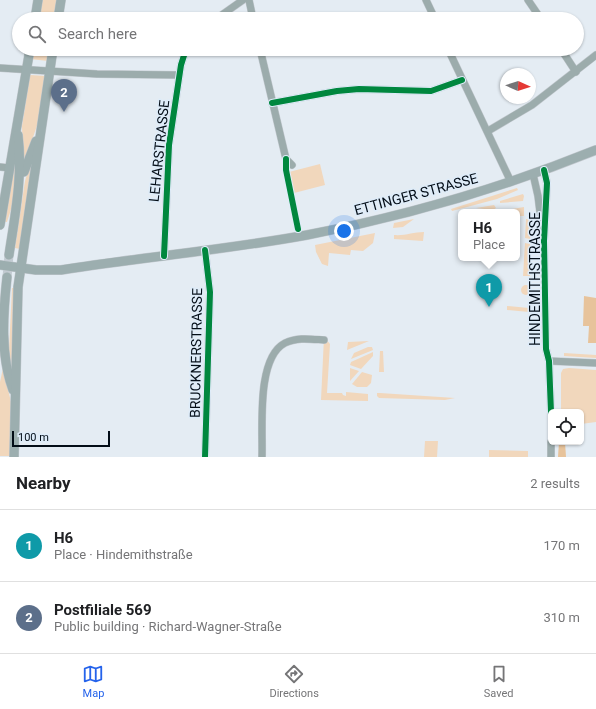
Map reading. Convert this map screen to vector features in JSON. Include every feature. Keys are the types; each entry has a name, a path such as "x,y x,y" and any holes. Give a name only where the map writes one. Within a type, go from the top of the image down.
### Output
{"main road":[{"path":"36,12 38,0"},
{"path":"59,12 61,0"},
{"path":"0,225 29,56"},
{"path":"14,457 17,313 21,268 52,56"},
{"path":"17,126 21,160 19,192"},
{"path":"9,256 19,192 26,163 41,128"},
{"name":"ETTINGER STRASSE","path":"0,265 46,271 61,270 308,235 420,210 511,182 596,150"},
{"path":"0,367 4,345 7,277"},
{"path":"4,345 8,376 15,397"}],"street":[{"path":"226,12 243,0"},
{"path":"248,0 251,12"},
{"path":"426,0 432,12"},
{"path":"528,0 536,12"},
{"path":"488,131 532,105 596,55"},
{"name":"LEHARSTRASSE","path":"164,256 169,145 179,75 184,56"},
{"path":"262,56 286,159 292,165"},
{"path":"451,56 511,182"},
{"path":"566,56 576,72"},
{"path":"0,68 97,74 179,75"},
{"path":"272,102 327,92 359,89 431,91 462,80"},
{"path":"0,167 10,168"},
{"name":"HINDEMITHSTRASSE","path":"544,170 547,183 544,241 546,349 550,361 551,409"},
{"name":"HINDEMITHSTRASSE","path":"533,174 538,196 541,231 544,241"},
{"name":"BRUCKNERSTRASSE","path":"205,457 210,292 206,250"},
{"path":"262,457 266,369 273,353 284,344 300,338 324,340"},
{"path":"550,361 596,363"},
{"path":"551,445 551,457"}],"shaded area":[{"path":"40,0 58,0 56,12 38,12"},
{"path":"30,56 49,56 48,61 30,59"},
{"path":"30,75 46,76 38,123 25,160 23,159 22,126"},
{"path":"17,152 14,197 10,214 7,222 5,222"},
{"path":"33,154 20,249 15,248 25,181"},
{"path":"320,164 325,185 294,193 289,172"},
{"path":"517,188 518,190 497,199 452,211 451,209"},
{"path":"523,194 523,201 500,203 500,201"},
{"path":"494,205 496,208 484,209 476,208"},
{"path":"524,207 524,216 520,216 520,209 513,209"},
{"path":"414,219 403,227 393,228 394,223"},
{"path":"526,219 531,219 530,239 525,238"},
{"path":"424,232 423,241 394,239 394,235"},
{"path":"375,233 373,243 363,251 351,250 350,255 329,253 328,266 322,264 316,252 315,245"},
{"path":"525,243 530,244 530,276 523,276"},
{"path":"524,285 528,285 530,286 530,294 524,295 521,292 521,288"},
{"path":"12,288 15,288 11,376 9,350"},
{"path":"584,296 596,298 596,343 588,343 589,326 583,326"},
{"path":"507,306 529,308 529,312 507,310"},
{"path":"324,337 330,344 327,393 342,393 346,396 346,392 368,394 368,401 321,400"},
{"path":"369,341 347,350 348,342"},
{"path":"368,347 372,347 373,350 351,359 354,353"},
{"path":"380,351 383,351 384,372 379,372"},
{"path":"373,352 373,356 361,369 350,365 351,362"},
{"path":"564,353 596,355 596,358 564,356"},
{"path":"3,368 11,402 11,456 0,456 0,382"},
{"path":"350,368 359,371 350,381"},
{"path":"563,369 596,370 596,422 584,424 584,409 561,409 561,373"},
{"path":"362,372 372,375 371,383 367,387 357,387 352,384"},
{"path":"377,393 455,398 445,400 379,398"},
{"path":"425,441 438,441 437,457 424,457"},
{"path":"559,445 565,445 566,457 558,457"},
{"path":"489,450 528,451 528,457 489,457"}],"tunnel":[{"path":"7,277 9,255"}],"cycle path":[{"path":"164,256 169,145 181,65 184,56"},
{"path":"272,103 337,91 359,89 431,91 462,80"},
{"path":"286,159 286,170 298,229"},
{"path":"544,170 547,183 544,241 546,349 549,361 551,409"},
{"path":"205,250 210,292 205,457"}],"place":[{"name":"Postfiliale 569","path":"64,112"},
{"name":"H6","path":"489,307"}]}
